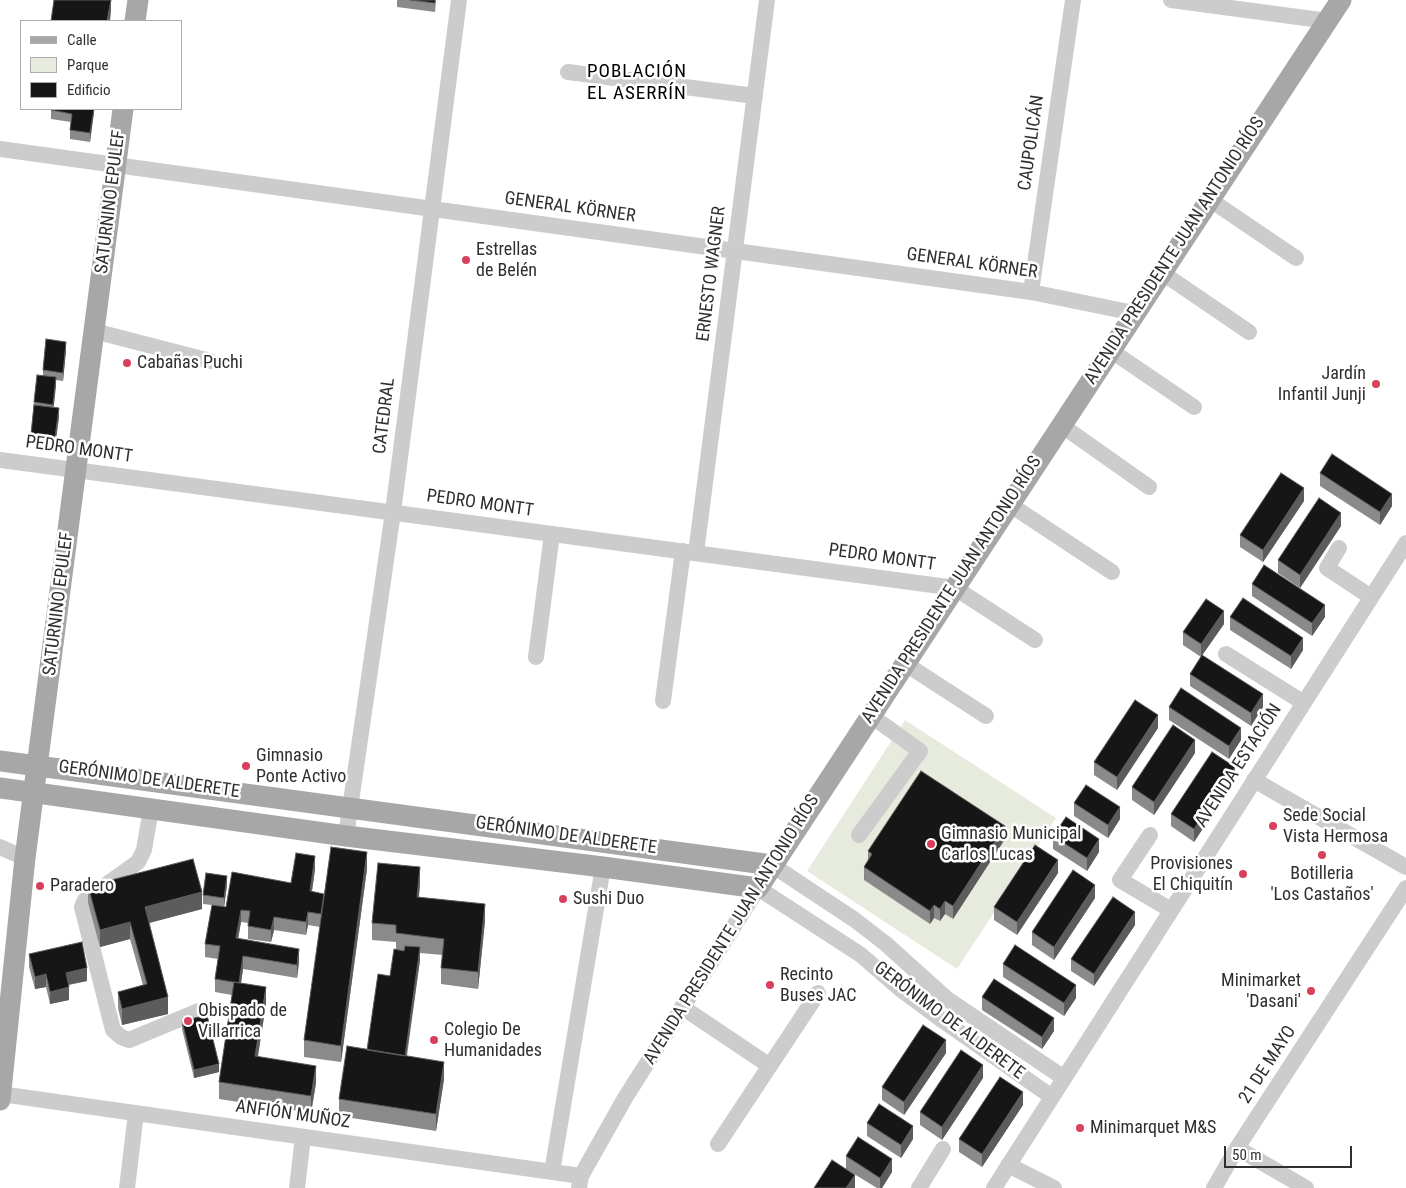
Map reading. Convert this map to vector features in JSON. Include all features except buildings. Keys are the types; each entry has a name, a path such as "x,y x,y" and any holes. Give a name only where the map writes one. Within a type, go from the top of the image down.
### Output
{"main road":[{"path":"135,20 138,0"},
{"name":"AVENIDA PRESIDENTE JUAN ANTONIO RÍOS","path":"758,888 1341,0"},
{"name":"SATURNINO EPULEF","path":"0,1100 25,858 124,110"},
{"name":"GERÓNIMO DE ALDERETE","path":"0,761 772,864"},
{"name":"GERÓNIMO DE ALDERETE","path":"0,788 346,836 758,888"}],"street":[{"name":"CATEDRAL","path":"346,836 393,512 458,0"},
{"name":"ERNESTO WAGNER","path":"663,701 690,552 735,251 768,0"},
{"name":"CAUPOLICÁN","path":"1031,292 1072,0"},
{"path":"1171,0 1328,21"},
{"path":"568,72 755,96"},
{"name":"GENERAL KÖRNER","path":"0,149 1031,292 1134,313"},
{"path":"1209,200 1296,258"},
{"path":"1161,272 1249,332"},
{"path":"94,331 210,361"},
{"path":"1110,350 1194,406"},
{"path":"1061,425 1149,487"},
{"name":"PEDRO MONTT","path":"0,460 955,588"},
{"path":"1009,504 1112,572"},
{"path":"536,656 552,534"},
{"name":"AVENIDA ESTACIÓN","path":"994,1188 1406,543"},
{"path":"1339,548 1327,568 1372,597"},
{"path":"955,588 1035,640"},
{"path":"1226,654 1304,703"},
{"path":"904,663 986,716"},
{"path":"859,835 920,751 870,715"},
{"path":"1254,780 1406,867"},
{"path":"151,809 144,850 138,862 84,900 82,907 113,1030 121,1037 129,1040 199,1011"},
{"path":"1150,835 1120,880 1171,910"},
{"path":"0,847 25,858"},
{"name":"GERÓNIMO DE ALDERETE","path":"772,864 855,920 886,944 947,999 1064,1078"},
{"path":"552,1172 603,867"},
{"name":"GERÓNIMO DE ALDERETE","path":"758,888 861,955 899,988 942,1020 1052,1097"},
{"name":"AVENIDA PRESIDENTE JUAN ANTONIO RÍOS","path":"580,1182 625,1098 758,888"},
{"name":"21 DE MAYO","path":"1214,1188 1237,1148 1406,888"},
{"path":"718,1144 818,993"},
{"path":"682,1007 770,1066"},
{"name":"ANFIÓN MUÑOZ","path":"0,1095 552,1172 580,1182"},
{"path":"126,1188 136,1113"},
{"path":"297,1188 303,1137"},
{"path":"1237,1148 1306,1188"},
{"path":"919,1188 943,1149"},
{"path":"1008,1165 1054,1188"}],"green space":[{"name":"Gimnasio Municipal Carlos Lucas","path":"905,720 1056,818 957,969 807,871"}],"place":[{"name":"Estrellas de Belén","path":"466,260"},
{"name":"Cabañas Puchi","path":"127,363"},
{"name":"Jardín Infantil Junji","path":"1376,384"},
{"name":"Gimnasio Ponte Activo","path":"246,766"},
{"name":"Sede Social Vista Hermosa","path":"1273,826"},
{"name":"Gimnasio Municipal Carlos Lucas","path":"931,844"},
{"name":"Botilleria 'Los Castaños'","path":"1322,855"},
{"name":"Provisiones El Chiquitín","path":"1243,874"},
{"name":"Paradero","path":"40,886"},
{"name":"Sushi Duo","path":"563,899"},
{"name":"Recinto Buses JAC","path":"770,985"},
{"name":"Minimarket 'Dasani'","path":"1311,991"},
{"name":"Obispado de Villarrica","path":"188,1021"},
{"name":"Colegio De Humanidades","path":"434,1040"},
{"name":"Minimarquet M&S","path":"1080,1128"}],"district":[{"name":"POBLACIÓN EL ASERRÍN","path":"637,83"}]}
